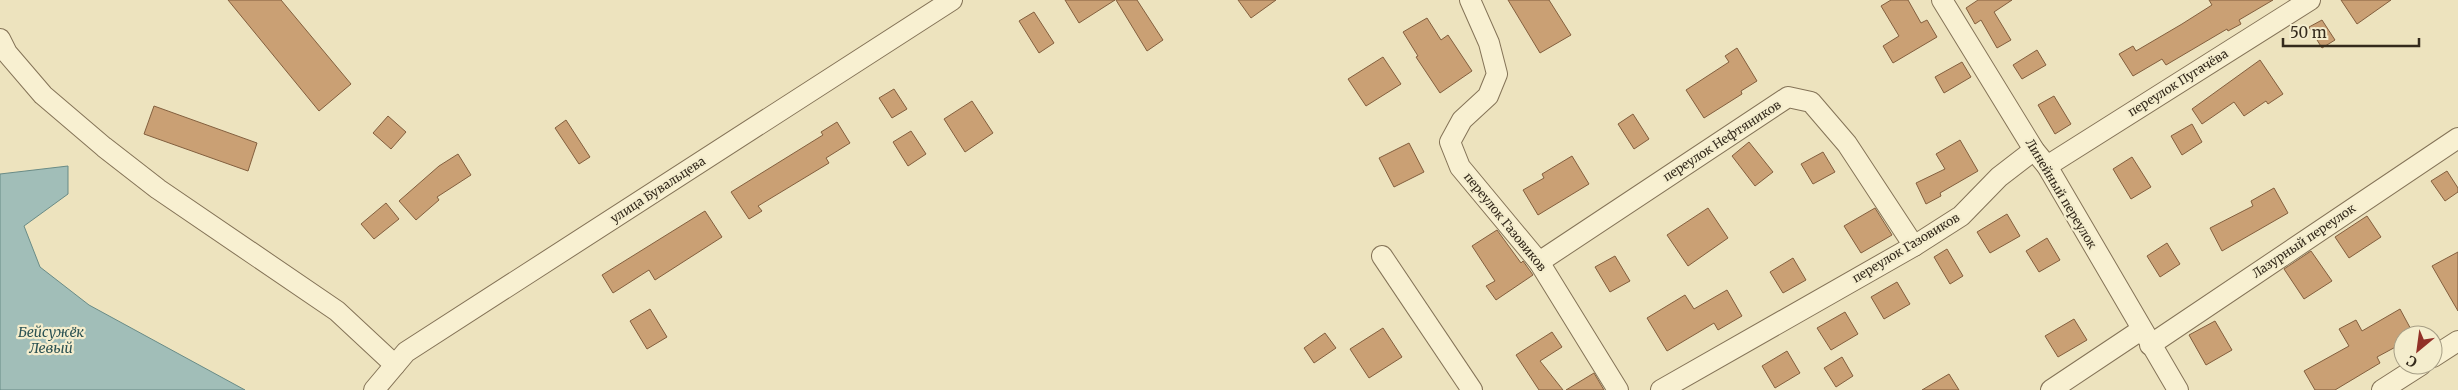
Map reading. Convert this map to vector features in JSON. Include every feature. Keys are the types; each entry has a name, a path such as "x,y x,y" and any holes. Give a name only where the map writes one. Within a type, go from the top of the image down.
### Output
{"street":[{"name":"улица Бувальцева","path":"374,390 406,352 952,0"},
{"name":"переулок Газовиков","path":"1470,0 1489,43 1498,74 1488,96 1462,120 1450,142 1460,167 1539,262 1618,390"},
{"name":"Линейный переулок","path":"1942,0 2034,150 2046,166 2178,390"},
{"name":"переулок Пугачёва","path":"2046,166 2310,0"},
{"path":"0,39 7,53 43,95 104,147 158,189 337,311 395,365"},
{"name":"переулок Нефтяников","path":"1539,262 1788,97 1811,102 1847,144 1914,246"},
{"name":"Лазурный переулок","path":"2050,390 2146,337 2458,138"},
{"name":"переулок Газовиков","path":"1661,390 1914,246 1961,216 1999,177 2034,150"},
{"path":"1382,256 1472,390"},
{"path":"2443,351 2458,341"},
{"path":"2382,390 2405,375"}],"water":[{"name":"Бейсужёк Левый","path":"68,166 68,194 24,226 40,267 89,305 245,390 0,390 0,174"}],"building":[{"path":"228,0 281,0 351,84 319,111"},
{"path":"1065,0 1115,0 1079,23"},
{"path":"1116,0 1137,0 1163,40 1147,51"},
{"path":"1238,0 1276,0 1251,18"},
{"path":"1508,0 1549,0 1571,35 1540,53"},
{"path":"1891,0 1908,0 1921,23 1927,20 1937,37 1893,63 1883,46 1899,36 1881,6"},
{"path":"1978,0 2012,0 1994,12 2011,40 1997,48 1981,20 1975,24 1966,8"},
{"path":"2209,0 2273,0 2239,20 2241,24 2228,31 2227,29 2166,65 2162,59 2133,76 2119,54 2133,46 2136,51 2182,24 2212,5"},
{"path":"2341,0 2391,0 2357,24"},
{"path":"1034,12 1054,43 1039,53 1019,21"},
{"path":"1427,18 1441,40 1448,35 1472,71 1440,93 1416,57 1418,56 1403,32"},
{"path":"2322,20 2335,40 2322,48 2309,27"},
{"path":"1737,48 1757,81 1741,91 1742,94 1704,118 1686,90 1729,62 1725,56"},
{"path":"2037,50 2046,65 2022,79 2013,65"},
{"path":"1383,57 1401,84 1366,106 1348,79"},
{"path":"2260,60 2283,94 2268,104 2266,101 2244,116 2234,102 2202,124 2192,109"},
{"path":"1962,62 1971,77 1944,93 1935,77"},
{"path":"894,89 907,109 892,118 879,98"},
{"path":"2054,96 2071,124 2055,134 2038,105"},
{"path":"972,101 993,133 965,152 944,119"},
{"path":"154,106 257,143 248,171 144,134"},
{"path":"1633,114 1649,139 1634,149 1618,124"},
{"path":"388,116 406,132 391,149 373,133"},
{"path":"566,120 590,157 579,164 555,128"},
{"path":"837,122 850,143 826,158 829,163 758,206 762,211 749,219 731,192 823,135 821,132"},
{"path":"2192,124 2202,142 2182,155 2171,136"},
{"path":"911,131 926,154 908,166 893,142"},
{"path":"1960,140 1978,171 1940,193 1941,196 1926,204 1916,183 1945,169 1936,154"},
{"path":"1749,142 1773,172 1755,186 1732,156"},
{"path":"1409,143 1424,172 1394,187 1379,158"},
{"path":"1823,152 1835,172 1813,184 1801,164"},
{"path":"458,154 471,175 437,197 439,200 416,220 399,201 439,166"},
{"path":"1572,156 1589,184 1538,215 1523,190 1544,178 1542,174"},
{"path":"2132,157 2151,187 2131,199 2113,169"},
{"path":"2447,171 2458,188 2458,192 2445,201 2431,181"},
{"path":"2274,188 2288,213 2222,251 2210,228 2253,206 2251,201"},
{"path":"386,203 399,219 374,239 361,224"},
{"path":"1708,208 1728,238 1688,266 1667,235"},
{"path":"1875,208 1892,235 1861,253 1844,226"},
{"path":"705,211 722,237 655,280 649,270 613,293 602,275"},
{"path":"2007,214 2020,236 1990,253 1977,232"},
{"path":"2367,216 2381,237 2349,258 2335,237"},
{"path":"1497,230 1521,263 1523,261 1533,275 1496,300 1486,286 1495,281 1472,246"},
{"path":"2047,238 2060,260 2039,272 2026,251"},
{"path":"2167,243 2180,264 2160,277 2147,256"},
{"path":"1947,249 1963,276 1950,284 1934,257"},
{"path":"2311,251 2332,281 2304,299 2284,269"},
{"path":"2458,252 2458,311 2432,266"},
{"path":"1615,256 1630,281 1610,292 1595,267"},
{"path":"1793,258 1806,280 1783,293 1770,272"},
{"path":"1897,282 1910,304 1884,319 1871,297"},
{"path":"1727,290 1742,316 1718,330 1714,323 1667,351 1647,318 1685,295 1694,309"},
{"path":"650,309 667,337 647,349 630,321"},
{"path":"2400,309 2409,325 2393,325 2393,348 2377,357 2380,363 2335,390 2315,390 2304,371 2349,346 2339,329 2356,320 2362,331"},
{"path":"1845,312 1858,334 1831,350 1817,328"},
{"path":"2074,319 2087,340 2058,357 2045,336"},
{"path":"2215,321 2232,350 2206,365 2189,335"},
{"path":"1383,328 1402,357 1369,378 1350,349"},
{"path":"1552,332 1562,347 1540,361 1563,390 1539,390 1516,355"},
{"path":"1325,333 1336,348 1314,363 1304,348"},
{"path":"1787,351 1800,373 1775,388 1762,366"},
{"path":"1842,357 1853,376 1836,387 1824,368"},
{"path":"1594,373 1604,390 1566,390"},
{"path":"1949,374 1959,390 1922,390"}]}
